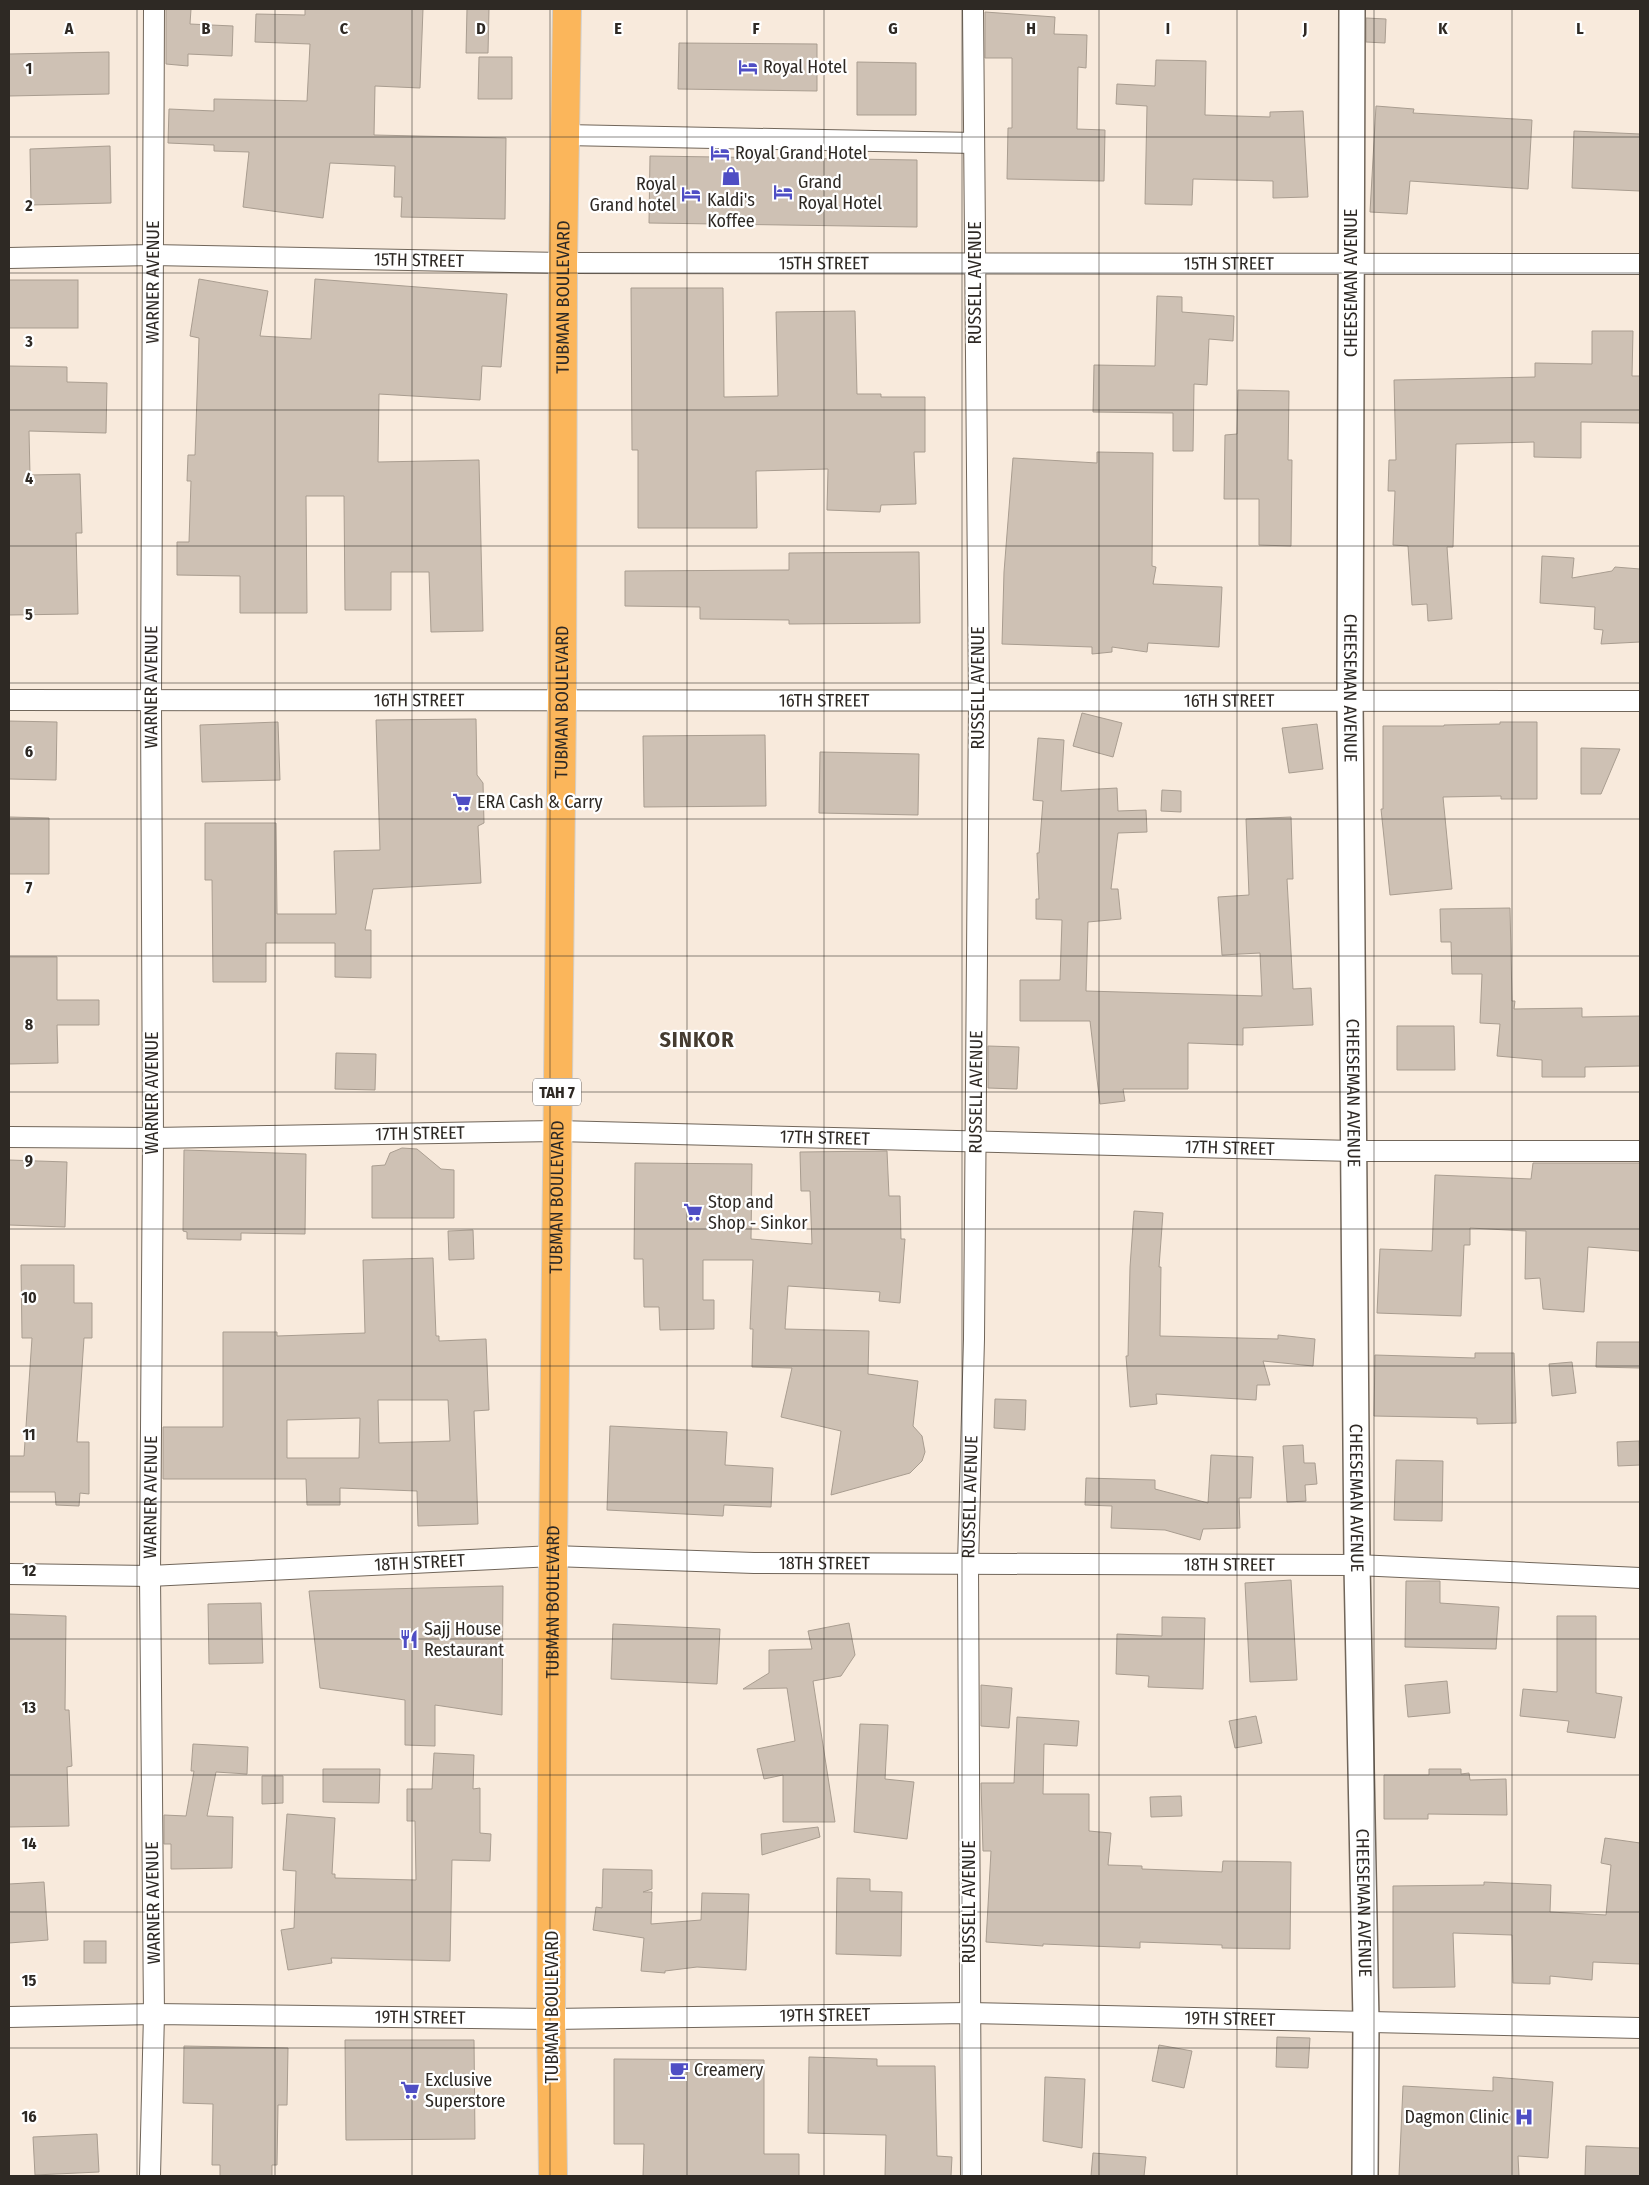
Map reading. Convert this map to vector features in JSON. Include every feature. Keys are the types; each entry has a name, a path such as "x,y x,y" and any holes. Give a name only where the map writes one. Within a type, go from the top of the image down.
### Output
{"highway":[{"name":"TUBMAN BOULEVARD","path":"553,2176 551,2019 553,1556 557,1311 562,701 563,263 567,9"}],"street":[{"name":"WARNER AVENUE","path":"150,2176 154,2014 150,1576 153,1138 151,701 154,9"},
{"name":"RUSSELL AVENUE","path":"971,2176 968,1565 974,1339 979,701 973,9"},
{"name":"CHEESEMAN AVENUE","path":"1352,9 1350,701 1357,1565 1366,2021 1365,2176"},
{"path":"565,136 974,142"},
{"name":"15TH STREET","path":"9,258 152,255 563,263 1640,264"},
{"name":"16TH STREET","path":"9,700 1640,701"},
{"name":"17TH STREET","path":"9,1137 153,1138 557,1130 1354,1151 1640,1151"},
{"name":"18TH STREET","path":"9,1574 150,1576 553,1556 754,1563 1357,1565 1640,1578"},
{"name":"19TH STREET","path":"9,2017 154,2014 551,2019 970,2013 1640,2028"}],"building":[{"path":"166,9 191,9 190,24 233,26 232,56 188,54 188,66 166,64"},
{"path":"305,9 423,9 420,88 375,86 374,135 506,138 505,219 401,217 402,197 394,197 395,166 330,163 323,218 243,207 249,152 214,151 214,145 168,143 169,109 214,111 214,99 307,101 310,44 255,42 256,14 305,15"},
{"path":"467,9 489,9 488,53 466,53"},
{"path":"985,12 1055,17 1054,34 1087,35 1086,68 1078,67 1077,129 1105,130 1104,181 1007,179 1008,128 1012,128 1012,58 985,58"},
{"path":"1366,18 1386,19 1385,43 1366,42"},
{"name":"Royal Hotel","path":"679,43 817,44 817,91 678,89"},
{"path":"109,52 109,94 9,96 9,54"},
{"path":"479,57 512,57 512,99 478,99"},
{"path":"1156,60 1206,61 1205,115 1270,117 1270,112 1303,111 1308,197 1273,198 1273,181 1193,179 1192,205 1145,204 1147,106 1116,104 1117,84 1155,86"},
{"path":"857,62 916,63 916,115 857,115"},
{"path":"1376,106 1414,109 1413,113 1532,120 1528,189 1410,181 1407,214 1370,212"},
{"path":"1574,131 1640,134 1640,191 1572,188"},
{"path":"110,146 111,203 31,205 30,149"},
{"name":"Grand Royal Hotel","path":"650,156 917,160 917,227 649,223"},
{"path":"199,279 268,291 260,336 311,339 315,279 507,294 501,367 482,366 480,400 379,394 378,462 479,460 483,631 431,632 429,572 391,572 391,610 345,610 344,496 306,496 307,613 240,613 240,576 177,575 177,542 189,542 191,481 187,481 188,455 195,455 199,338 190,336"},
{"path":"9,280 78,280 78,328 9,328"},
{"path":"631,288 723,288 724,397 778,396 776,312 855,311 857,394 881,394 881,397 925,397 925,452 914,452 916,504 881,505 880,512 827,510 828,469 756,471 757,528 638,528 638,450 632,450"},
{"path":"1157,296 1182,297 1182,312 1234,316 1233,341 1209,339 1207,385 1194,384 1193,451 1173,451 1173,413 1093,412 1094,365 1155,366"},
{"path":"1592,331 1633,331 1632,376 1640,376 1640,423 1581,422 1581,458 1534,457 1534,442 1456,444 1453,547 1447,547 1452,619 1428,621 1427,604 1412,605 1408,546 1393,545 1395,491 1388,491 1389,460 1396,460 1394,380 1535,377 1535,363 1592,364"},
{"path":"9,366 67,367 67,382 107,383 106,433 29,431 30,475 80,474 82,533 76,533 78,614 9,615"},
{"path":"1238,390 1289,391 1288,460 1292,460 1291,546 1259,545 1259,499 1224,499 1225,435 1237,434"},
{"path":"1097,452 1153,453 1152,566 1156,567 1153,584 1222,587 1219,647 1148,643 1147,652 1112,647 1112,652 1092,654 1092,647 1002,644 1004,572 1013,458 1097,463"},
{"path":"919,552 920,623 789,624 789,620 700,619 700,607 625,606 625,571 789,570 789,553"},
{"path":"1542,556 1574,558 1572,578 1612,571 1615,567 1640,569 1640,642 1601,644 1603,630 1594,629 1595,607 1540,603"},
{"path":"1082,713 1122,723 1113,757 1073,746"},
{"path":"476,719 477,775 483,783 484,823 478,826 481,883 373,889 365,930 371,930 371,978 335,977 335,943 266,943 266,982 213,982 212,880 205,880 205,823 276,823 277,914 336,914 334,851 380,850 376,720"},
{"path":"9,721 57,722 56,780 9,779"},
{"path":"278,722 280,780 202,782 200,725"},
{"path":"1500,722 1537,722 1537,799 1501,799 1501,796 1443,797 1452,889 1390,895 1381,809 1383,809 1383,726 1444,726 1500,724"},
{"path":"1317,724 1323,769 1289,773 1282,728"},
{"path":"765,735 766,806 644,807 643,736"},
{"path":"1038,738 1064,740 1061,791 1117,788 1118,811 1146,810 1147,832 1118,833 1111,889 1118,889 1121,919 1088,922 1086,991 1262,996 1260,953 1222,955 1218,897 1249,895 1246,819 1291,817 1293,879 1287,879 1293,989 1311,988 1313,1025 1243,1028 1243,1045 1188,1043 1188,1089 1123,1089 1125,1101 1100,1104 1090,1021 1020,1021 1020,980 1060,980 1062,920 1036,919 1036,899 1039,899 1037,853 1039,853 1043,801 1033,800"},
{"path":"1581,748 1620,749 1601,794 1581,794"},
{"path":"820,752 919,754 918,815 819,813"},
{"path":"1162,790 1181,791 1181,812 1161,811"},
{"path":"9,817 49,818 49,874 9,874"},
{"path":"1510,908 1512,1001 1515,1001 1514,1009 1582,1008 1582,1017 1640,1016 1640,1066 1585,1067 1585,1077 1542,1077 1542,1060 1497,1056 1500,1024 1480,1023 1482,974 1452,974 1451,942 1441,942 1440,909"},
{"path":"9,957 57,957 57,1000 99,1000 99,1025 57,1025 58,1063 9,1064"},
{"path":"1397,1026 1454,1026 1455,1070 1397,1070"},
{"path":"988,1046 1019,1047 1017,1089 988,1088"},
{"path":"336,1053 376,1054 375,1090 335,1089"},
{"path":"402,1148 417,1149 441,1169 454,1170 454,1218 372,1218 372,1166 385,1165 390,1153"},
{"path":"184,1150 306,1154 305,1234 241,1233 241,1240 187,1239 187,1232 183,1231"},
{"path":"887,1151 889,1196 900,1196 901,1239 905,1239 900,1303 879,1301 880,1292 788,1286 785,1329 869,1331 868,1374 918,1381 913,1426 922,1436 925,1452 922,1461 910,1473 831,1495 841,1431 781,1417 792,1368 752,1367 753,1329 750,1329 753,1260 703,1260 703,1300 714,1300 714,1329 660,1330 659,1307 644,1307 643,1259 634,1259 635,1163 752,1164 751,1239 812,1244 810,1191 801,1191 800,1152"},
{"path":"9,1160 67,1162 65,1227 9,1225"},
{"path":"1533,1163 1640,1163 1640,1251 1588,1247 1584,1312 1543,1309 1540,1278 1525,1279 1526,1231 1470,1228 1470,1245 1464,1245 1461,1316 1377,1313 1380,1249 1432,1251 1435,1175 1531,1179"},
{"path":"1134,1211 1163,1213 1159,1267 1161,1267 1160,1336 1278,1339 1278,1335 1315,1339 1313,1366 1263,1361 1270,1385 1257,1385 1256,1400 1156,1394 1157,1404 1130,1407 1126,1356 1128,1356 1130,1267"},
{"path":"473,1230 474,1259 449,1260 448,1231"},
{"path":"433,1258 436,1336 439,1336 439,1341 486,1339 489,1410 474,1411 478,1524 418,1526 417,1491 340,1488 340,1505 307,1505 306,1479 163,1479 163,1427 223,1427 223,1332 277,1332 277,1336 365,1333 363,1260","holes":["378,1400 448,1400 450,1441 379,1443","360,1418 359,1458 287,1458 287,1420"]},
{"path":"21,1265 74,1265 74,1303 92,1303 92,1338 84,1338 77,1442 89,1442 89,1494 80,1493 79,1506 56,1505 55,1492 9,1492 9,1456 24,1456 32,1338 22,1338"},
{"path":"1597,1342 1640,1342 1640,1368 1596,1367"},
{"path":"1475,1353 1514,1353 1516,1423 1477,1424 1477,1418 1374,1416 1375,1355 1475,1358"},
{"path":"1572,1362 1576,1393 1552,1396 1549,1364"},
{"path":"995,1399 1026,1400 1025,1430 994,1428"},
{"path":"610,1426 727,1432 725,1465 773,1468 771,1507 724,1505 723,1516 607,1510"},
{"path":"1639,1441 1640,1465 1618,1466 1617,1442"},
{"path":"1303,1445 1304,1463 1315,1463 1317,1484 1305,1485 1306,1501 1287,1502 1283,1446"},
{"path":"1211,1455 1253,1457 1251,1498 1239,1498 1240,1528 1203,1529 1200,1540 1165,1530 1111,1528 1112,1506 1085,1505 1086,1478 1155,1480 1155,1489 1208,1503"},
{"path":"1396,1460 1443,1461 1442,1521 1394,1520"},
{"path":"1291,1580 1297,1680 1250,1682 1245,1583"},
{"path":"1406,1581 1440,1581 1440,1603 1499,1607 1496,1649 1405,1647"},
{"name":"Sajj House Restaurant","path":"503,1586 502,1715 435,1705 435,1746 405,1745 405,1700 320,1688 309,1591"},
{"path":"261,1603 263,1663 209,1664 208,1604"},
{"path":"9,1614 66,1616 65,1710 69,1710 72,1766 67,1767 69,1826 9,1827"},
{"path":"1557,1616 1596,1616 1596,1693 1622,1697 1615,1738 1567,1732 1569,1721 1520,1716 1523,1689 1557,1692"},
{"path":"1162,1617 1205,1618 1203,1689 1148,1687 1149,1676 1116,1674 1117,1634 1162,1636"},
{"path":"849,1623 855,1655 841,1676 813,1681 835,1822 783,1822 783,1775 764,1779 757,1749 795,1741 787,1688 743,1689 769,1673 769,1650 812,1649 808,1631"},
{"path":"613,1624 720,1629 717,1684 611,1679"},
{"path":"1447,1681 1450,1713 1408,1717 1405,1685"},
{"path":"981,1685 1012,1688 1009,1728 981,1726"},
{"path":"1256,1716 1262,1743 1235,1748 1229,1721"},
{"path":"1017,1717 1079,1721 1077,1746 1044,1744 1043,1794 1089,1794 1089,1831 1111,1833 1108,1865 1142,1866 1142,1869 1222,1872 1223,1861 1291,1862 1290,1949 1222,1948 1222,1945 1140,1942 1140,1948 1043,1944 1043,1946 986,1942 991,1851 983,1851 981,1783 1014,1783"},
{"path":"860,1724 888,1725 885,1779 914,1782 907,1839 854,1832"},
{"path":"193,1744 248,1747 247,1774 216,1772 207,1816 233,1817 232,1868 171,1869 171,1844 164,1844 164,1815 186,1816 194,1771 191,1771"},
{"path":"434,1753 474,1755 473,1789 480,1788 480,1833 491,1834 490,1861 452,1860 450,1961 331,1958 332,1963 288,1970 281,1930 294,1928 296,1871 283,1870 287,1814 335,1818 332,1874 335,1874 335,1878 416,1880 415,1821 407,1821 407,1789 432,1789"},
{"path":"323,1769 380,1769 379,1803 323,1802"},
{"path":"1429,1769 1461,1769 1461,1774 1469,1773 1470,1780 1506,1779 1507,1815 1428,1814 1428,1819 1384,1819 1384,1775 1429,1775"},
{"path":"262,1776 283,1776 283,1803 262,1804"},
{"path":"1181,1796 1182,1816 1151,1817 1150,1797"},
{"path":"818,1827 820,1837 762,1855 761,1834"},
{"path":"1605,1838 1640,1843 1640,1964 1593,1962 1592,1980 1550,1976 1550,1984 1513,1983 1512,1935 1453,1933 1455,1987 1393,1988 1393,1886 1484,1885 1484,1882 1551,1885 1550,1912 1606,1915 1611,1865 1601,1863"},
{"path":"603,1869 652,1870 652,1889 643,1892 652,1892 651,1924 701,1920 702,1893 749,1894 746,1970 697,1967 665,1971 665,1973 641,1971 644,1938 593,1930 596,1907 602,1908"},
{"path":"837,1878 870,1879 870,1891 902,1892 901,1956 836,1954"},
{"path":"44,1882 48,1940 9,1943 9,1884"},
{"path":"84,1941 106,1941 106,1963 84,1963"},
{"path":"1277,2037 1310,2038 1308,2068 1276,2067"},
{"name":"Exclusive Superstore","path":"345,2040 474,2040 475,2139 346,2140"},
{"path":"1159,2045 1192,2051 1184,2088 1152,2081"},
{"path":"184,2046 288,2048 287,2105 278,2105 277,2165 272,2165 272,2176 220,2176 220,2165 212,2165 213,2104 183,2103"},
{"path":"809,2057 877,2059 877,2066 935,2066 937,2156 952,2157 951,2176 885,2176 886,2135 808,2133"},
{"path":"614,2059 764,2060 764,2154 799,2154 799,2176 643,2176 644,2144 614,2144"},
{"path":"1045,2077 1085,2079 1082,2148 1043,2141"},
{"name":"Dagmon Clinic","path":"1493,2077 1553,2082 1548,2158 1518,2156 1519,2176 1399,2176 1403,2086 1493,2091"},
{"path":"97,2134 99,2172 35,2175 33,2137"},
{"path":"1586,2146 1640,2148 1640,2176 1585,2176"},
{"path":"1093,2153 1146,2157 1144,2176 1091,2176"}],"place":[{"name":"Royal Hotel","path":"748,67"},
{"name":"Royal Grand Hotel","path":"720,153"},
{"name":"Kaldi's Koffee","path":"731,176"},
{"name":"Grand Royal Hotel","path":"783,192"},
{"name":"Royal Grand hotel","path":"691,194"},
{"name":"ERA Cash & Carry","path":"462,802"},
{"name":"Stop and Shop - Sinkor","path":"693,1212"},
{"name":"Sajj House Restaurant","path":"409,1639"},
{"name":"Creamery","path":"679,2070"},
{"name":"Exclusive Superstore","path":"410,2090"},
{"name":"Dagmon Clinic","path":"1524,2117"}],"district":[{"name":"SINKOR","path":"697,1039"}]}
